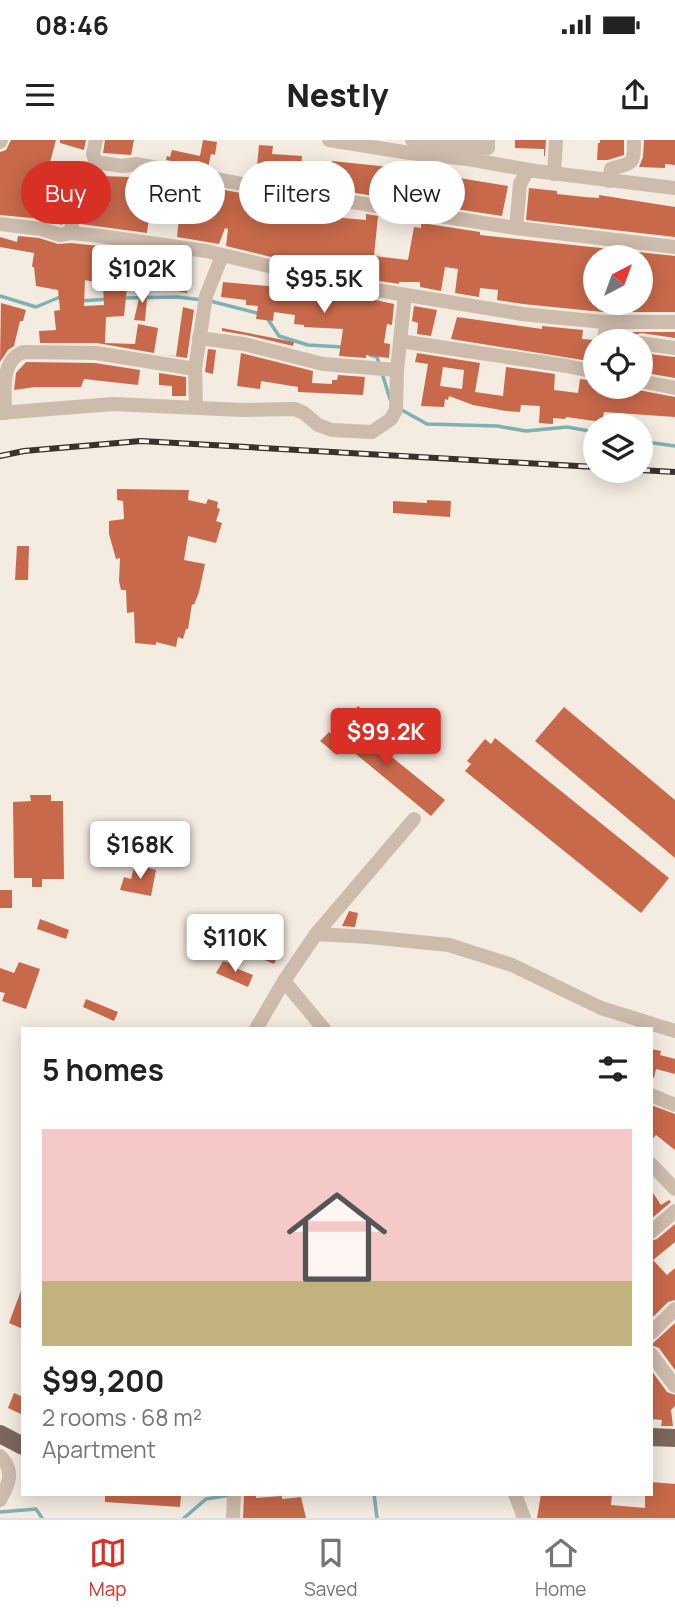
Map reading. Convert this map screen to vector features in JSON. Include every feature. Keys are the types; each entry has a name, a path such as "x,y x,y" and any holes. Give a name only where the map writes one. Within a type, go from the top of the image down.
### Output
{"main road":[{"path":"653,1437 675,1438"}],"street":[{"path":"96,140 93,154 96,161"},
{"path":"329,140 488,149 488,140"},
{"path":"554,174 556,140"},
{"path":"609,181 611,169 629,165 633,161 634,140"},
{"path":"410,144 468,159 528,170 675,188"},
{"path":"111,164 136,164 263,188 516,228 675,247"},
{"path":"516,228 520,184 528,170"},
{"path":"0,224 41,229 60,235 71,233 206,251 352,286 522,314 607,322 675,322"},
{"path":"71,233 72,224"},
{"path":"196,407 195,369 206,296 222,256"},
{"path":"195,369 96,353 23,352 13,357 6,368 2,413 113,404 295,410 304,413 318,425 332,430 372,432 383,426 396,410 397,370 405,295"},
{"path":"606,329 607,322"},
{"path":"199,338 244,344 323,364 397,370"},
{"path":"400,341 583,370"},
{"path":"653,345 675,348"},
{"path":"653,384 675,388"},
{"path":"257,1027 316,934 414,819"},
{"path":"316,934 449,945 512,965 601,1008 675,1031"},
{"path":"284,981 322,1027"},
{"path":"653,1096 675,1105"},
{"path":"653,1166 675,1189"},
{"path":"653,1230 675,1211"},
{"path":"653,1331 675,1309"},
{"path":"653,1357 675,1386"},
{"path":"0,1455 10,1472 0,1500"},
{"path":"233,1518 234,1496"},
{"path":"516,1496 524,1518"}],"building":[{"path":"11,140 56,140 50,161 21,161 21,217 0,215 0,152 6,150"},
{"path":"60,140 86,140 84,150 60,143"},
{"path":"105,140 134,140 131,155 103,153"},
{"path":"203,140 217,142 215,155 211,154 210,161 166,160 172,150 200,156"},
{"path":"515,140 546,140 545,156 544,149 515,148"},
{"path":"600,140 624,140 624,155 597,160"},
{"path":"644,140 675,140 675,165 665,164 665,168 639,167 643,157"},
{"path":"259,145 273,146 272,154 302,156 302,161 258,161"},
{"path":"355,163 369,165 369,195 355,193"},
{"path":"111,176 125,177 125,224 148,224 147,233 81,224 111,224"},
{"path":"465,179 508,186 502,216 465,210"},
{"path":"529,188 557,191 557,194 599,198 599,195 675,207 675,237 526,220"},
{"path":"225,190 239,193 239,224 355,224 355,219 366,220 366,214 369,214 369,224 377,224 374,256 408,260 414,227 421,228 421,224 480,232 480,235 583,246 583,310 497,300 498,290 480,288 479,297 455,293 458,269 445,267 441,291 420,287 420,282 399,284 354,277 226,246 228,229 225,228 219,244 177,237 178,224 225,224"},
{"path":"18,236 39,238 58,244 119,248 116,267 129,268 124,316 106,317 105,343 135,344 138,324 158,328 154,353 97,343 40,343 39,331 56,330 54,311 60,310 58,290 36,286 32,267 34,253 0,247 0,237 17,242","holes":["85,280 103,284 104,305 84,306"]},
{"path":"151,253 192,259 187,293 156,287 160,266 148,263"},
{"path":"653,254 675,256 675,312 653,312"},
{"path":"223,282 299,291 300,288 311,289 311,294 331,297 331,291 394,304 392,325 387,324 384,343 390,344 389,358 339,356 343,329 304,327 294,324 295,315 274,312 273,321 256,319 258,306 246,305 246,300 221,297"},
{"path":"142,286 148,287 145,321 134,320"},
{"path":"1,303 26,310 23,321 20,321 14,346 0,362"},
{"path":"414,306 437,310 431,336 417,334 418,323 412,321"},
{"path":"183,307 194,310 187,358 160,354 176,356"},
{"path":"457,317 542,329 542,326 583,330 583,360 451,339"},
{"path":"222,328 294,342 293,346 222,331"},
{"path":"653,332 675,332 675,338 653,335"},
{"path":"208,349 216,350 213,374 205,372"},
{"path":"241,353 313,371 312,383 332,384 332,380 337,380 338,375 365,377 363,395 298,392 298,387 261,381 260,389 237,386"},
{"path":"417,353 480,363 475,392 503,396 506,367 555,374 554,390 578,393 580,379 583,379 583,399 653,399 653,393 675,397 675,417 653,415 653,413 583,413 583,419 553,418 553,424 539,423 540,406 521,405 520,412 506,411 473,405 449,396 448,400 445,399 444,407 421,406 428,364 415,362","holes":["443,367 464,370 462,389 440,386"]},
{"path":"653,354 675,357 675,378 653,374"},
{"path":"26,362 95,363 140,370 138,385 84,379 81,387 14,390 16,373"},
{"path":"159,373 186,377 186,396 172,396 172,386 159,385"},
{"path":"117,489 189,490 188,500 206,504 208,499 218,502 217,508 220,509 216,521 222,523 216,543 188,536 184,560 205,564 199,592 194,605 192,604 188,629 183,639 178,637 176,647 156,642 156,645 135,643 134,612 127,613 126,590 121,590 119,581 120,558 116,559 109,534 109,521 124,519 123,501 117,500"},
{"path":"427,500 451,501 450,517 393,513 393,501 427,503"},
{"path":"17,546 29,546 28,580 15,580"},
{"path":"358,706 367,714 360,721 352,713"},
{"path":"564,707 675,800 675,858 535,741"},
{"path":"351,724 445,800 431,816 345,745 337,755 320,741 329,732 338,740"},
{"path":"495,738 669,878 641,913 465,771 471,764 467,761 485,739 491,744"},
{"path":"30,795 51,795 51,801 63,801 64,879 42,879 42,887 32,887 32,878 14,878 13,802 31,801"},
{"path":"135,864 156,870 151,896 120,890 124,877 131,879"},
{"path":"0,890 12,890 12,908 0,908"},
{"path":"349,911 358,913 355,927 342,926"},
{"path":"40,919 69,930 66,939 37,929"},
{"path":"194,922 204,924 202,933 192,931"},
{"path":"270,941 282,946 274,964 262,959"},
{"path":"223,961 239,966 238,969 253,975 248,987 216,973"},
{"path":"19,962 40,969 26,1009 2,1001 5,993 0,992 0,968 14,973"},
{"path":"86,999 118,1012 114,1021 83,1007"},
{"path":"653,1049 661,1051 660,1055 675,1059 675,1074 656,1069 654,1078"},
{"path":"653,1106 675,1114 675,1150 656,1135 653,1139"},
{"path":"653,1193 661,1205 669,1200 671,1202 653,1217"},
{"path":"675,1224 675,1242 653,1260 653,1240"},
{"path":"653,1260 667,1275 675,1268 675,1300 668,1302 653,1317"},
{"path":"21,1291 21,1328 9,1323"},
{"path":"675,1323 675,1370 659,1348 653,1346"},
{"path":"653,1373 667,1392 675,1395 675,1406 671,1410 673,1426 661,1426 662,1420 653,1419"},
{"path":"14,1393 21,1396 21,1414 8,1408"},
{"path":"653,1482 675,1484 675,1518 537,1518 541,1496 612,1496 611,1505 645,1508 645,1496 653,1496"},
{"path":"105,1496 181,1496 180,1507 105,1502"},
{"path":"244,1496 282,1496 282,1499 301,1497 306,1518 243,1518"}],"waterway":[{"path":"0,296 36,307 60,297"},
{"path":"123,298 177,297 203,300"},
{"path":"81,301 109,299"},
{"path":"210,301 261,314"},
{"path":"267,318 279,336 308,345 342,347"},
{"path":"370,355 377,357 380,366"},
{"path":"382,373 390,399"},
{"path":"400,409 427,424 497,426 526,431 567,427 583,430"},
{"path":"653,443 675,446"},
{"path":"184,1518 206,1499 225,1496"},
{"path":"374,1496 377,1518"},
{"path":"0,1512 36,1509 42,1518"}],"railway":[{"path":"0,456 24,451 141,441 583,466"},
{"path":"653,471 675,472"}]}
